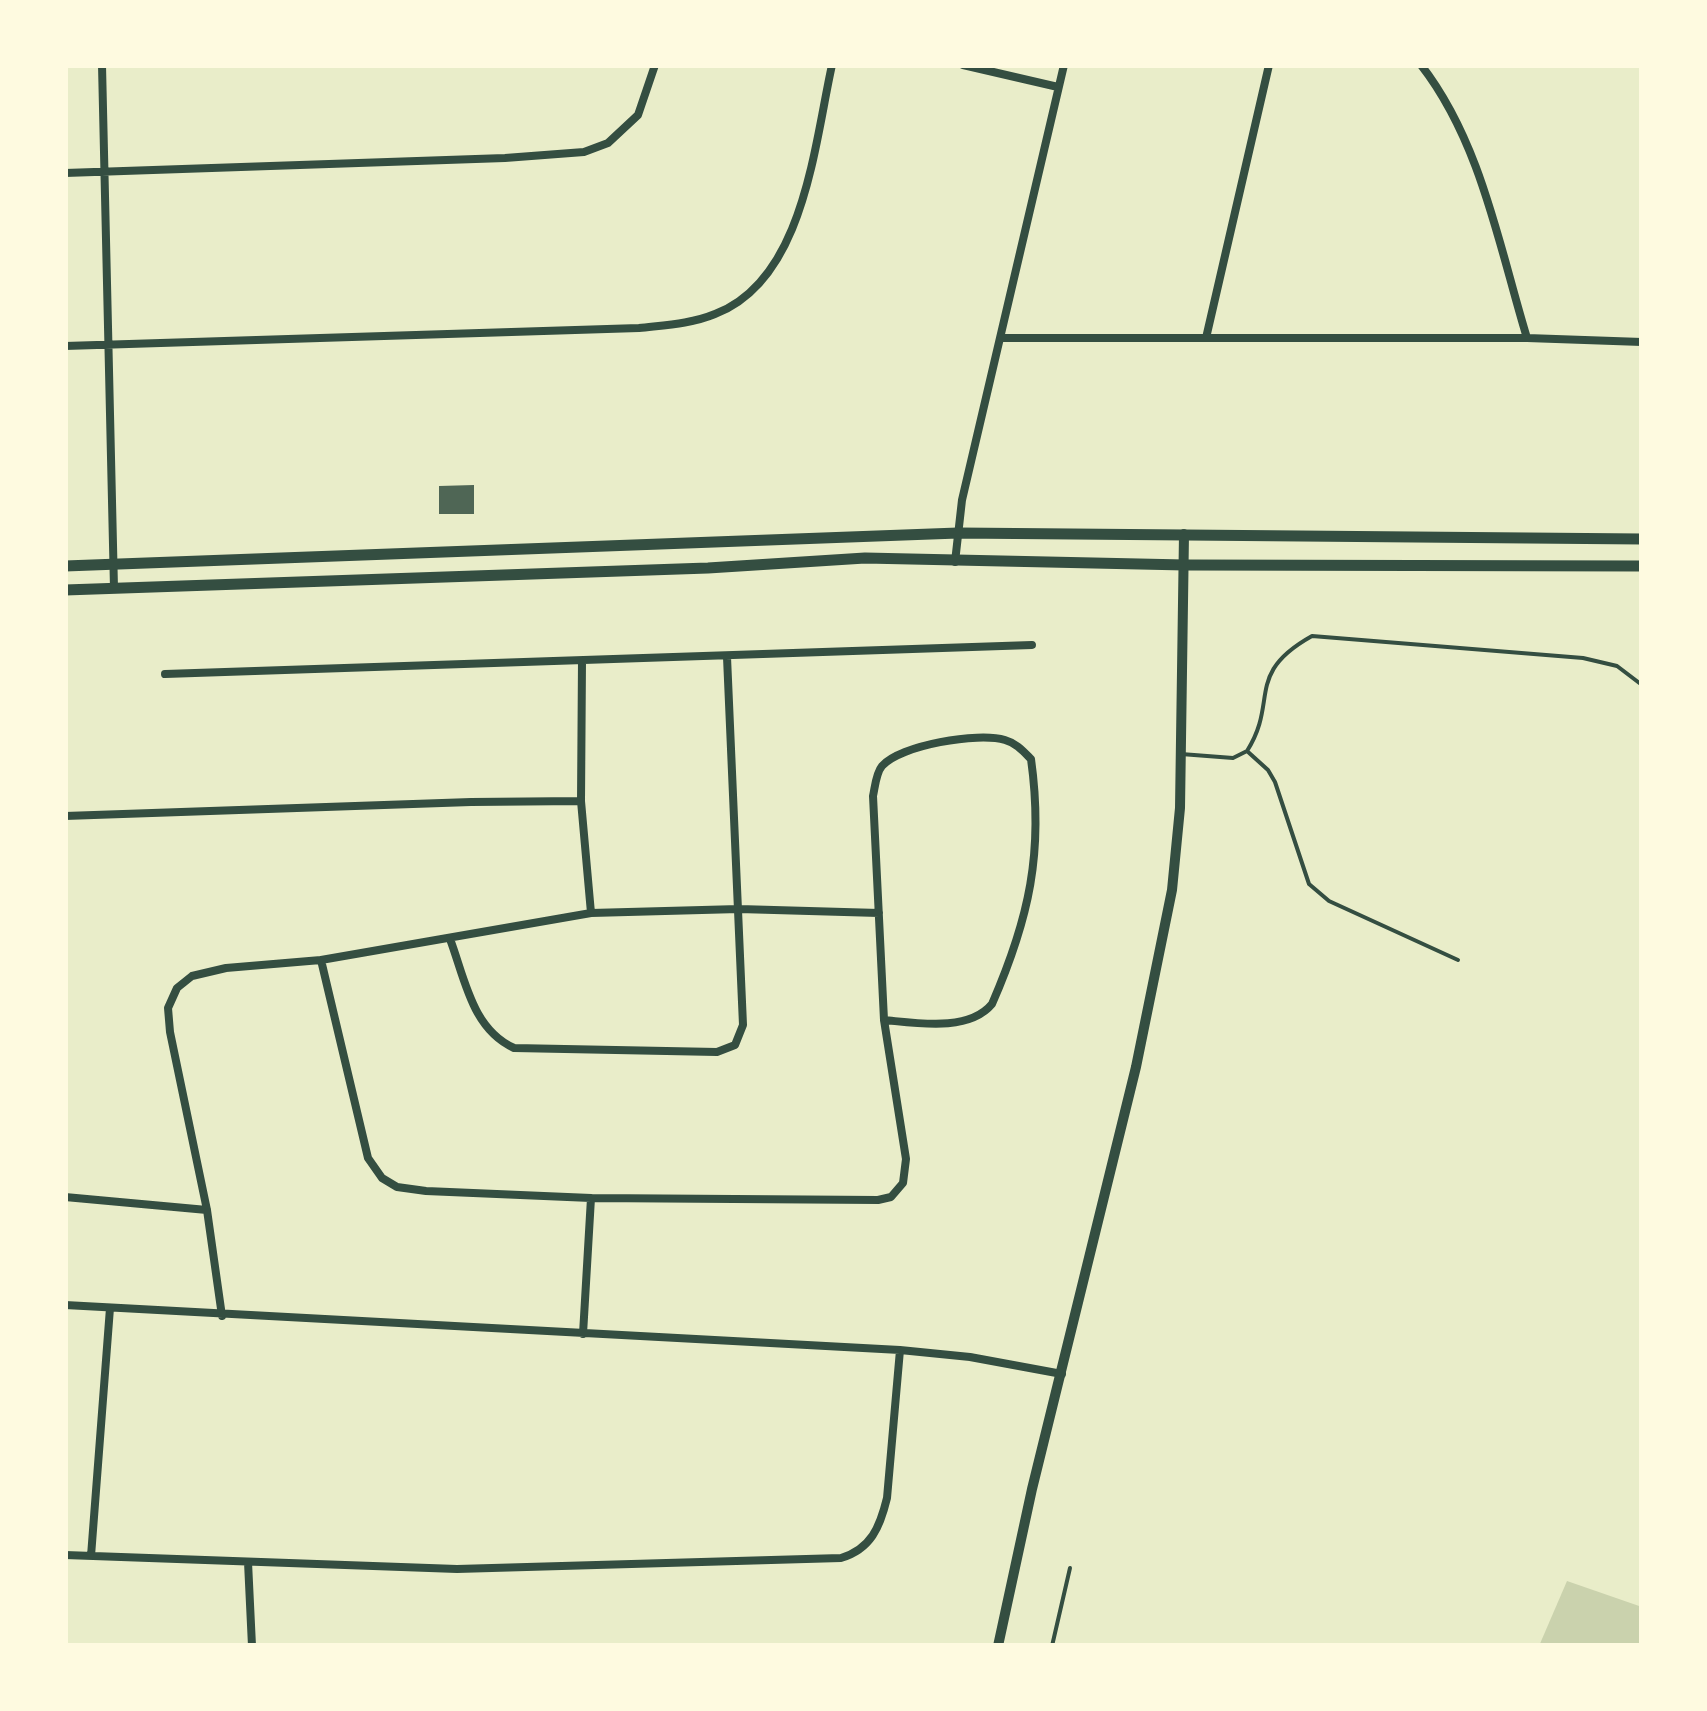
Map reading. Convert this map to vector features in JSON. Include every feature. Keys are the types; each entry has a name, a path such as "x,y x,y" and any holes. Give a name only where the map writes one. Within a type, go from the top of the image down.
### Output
{"main road":[{"path":"65,566 958,533 1642,539"},
{"path":"65,590 708,568 865,558 1185,565 1642,566"}],"street":[{"path":"102,65 114,588"},
{"path":"65,172 584,152 608,143 638,115 655,65"},
{"path":"65,346 638,328 689,322 715,314 761,284 782,255 808,175 832,65"},
{"path":"964,65 1058,87"},
{"path":"955,562 962,500 1064,65"},
{"path":"1206,338 1269,65"},
{"path":"1421,65 1441,91 1471,154 1527,338"},
{"path":"1001,338 1527,338 1642,342"},
{"path":"998,1646 1032,1489 1136,1067 1172,890 1180,808 1184,534"},
{"path":"165,674 1032,645"},
{"path":"450,939 481,1023 495,1039 514,1048 716,1052 735,1046 743,1024 727,656"},
{"path":"582,661 581,801 591,913"},
{"path":"321,960 368,1158 382,1178 397,1186 426,1191 590,1198 891,1197 903,1183 906,1159 884,1020 872,796 879,768 897,754 976,738 1003,739 1031,759 1036,856 1031,894 992,1004 983,1016 959,1021 926,1024 884,1020"},
{"path":"65,816 581,801"},
{"path":"222,1316 207,1210 170,1032 168,1008 177,988 192,976 226,968 321,960 591,913 879,913"},
{"path":"65,1197 207,1210"},
{"path":"583,1334 590,1198"},
{"path":"65,1305 900,1350 970,1357 1062,1374"},
{"path":"90,1556 110,1308"},
{"path":"65,1555 457,1568 832,1559 856,1553 870,1542 882,1519 900,1350"},
{"path":"248,1562 252,1646"}],"lane":[{"path":"1181,754 1233,758 1247,751 1256,732 1270,671 1286,650 1312,636 1583,658 1616,666 1642,685"},
{"path":"1247,751 1275,782 1309,884 1329,901 1458,960"},
{"path":"1052,1646 1070,1568"}],"green space":[{"path":"1567,1581 1642,1607 1642,1646 1539,1646"}],"building":[{"path":"474,485 474,514 439,514 439,486"}]}
